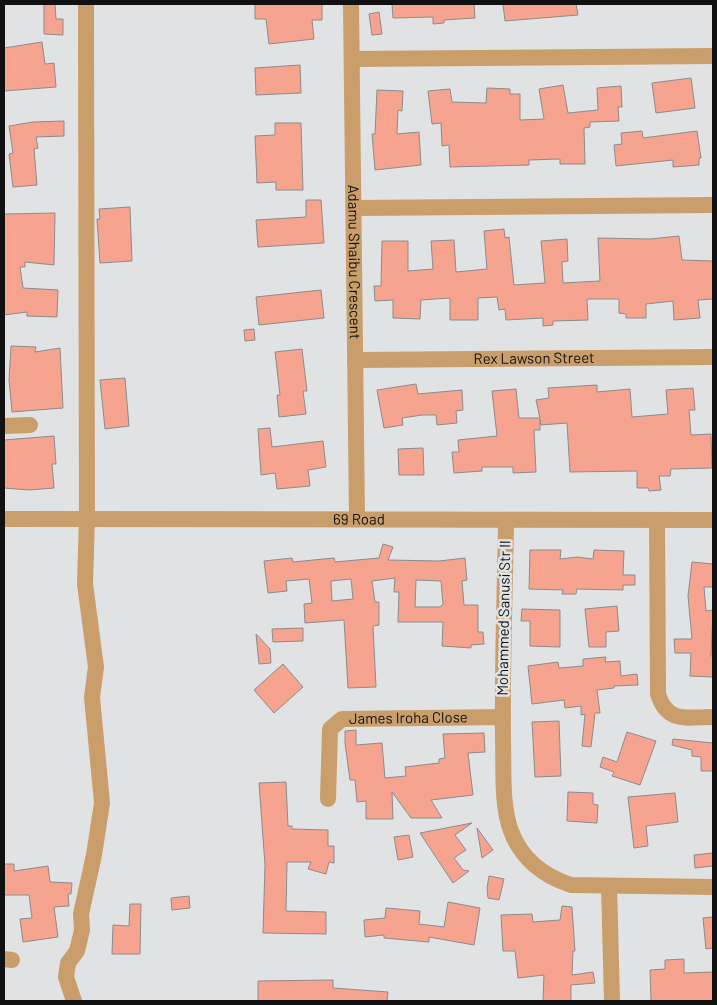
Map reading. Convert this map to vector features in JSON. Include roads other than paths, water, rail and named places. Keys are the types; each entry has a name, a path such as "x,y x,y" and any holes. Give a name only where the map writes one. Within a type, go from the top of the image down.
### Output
{"street":[{"path":"74,1001 66,977 68,963 76,951 82,930 80,914 94,855 102,803 92,697 96,667 85,584 87,519 86,4"},
{"name":"Adamu Shaibu Crescent","path":"351,4 357,518"},
{"path":"352,59 713,56"},
{"path":"354,208 713,204"},
{"name":"Rex Lawson Street","path":"354,360 713,357"},
{"path":"4,426 30,425"},
{"name":"69 Road","path":"4,519 713,520"},
{"name":"Mohammed Sanusi Str II","path":"506,520 503,717 506,803 510,830 517,843 534,866 558,881 571,885 713,887"},
{"path":"656,520 658,694 661,705 676,717 713,717"},
{"name":"James Iroha Close","path":"328,800 330,729 342,719 503,717"},
{"path":"609,886 612,1001"}]}
